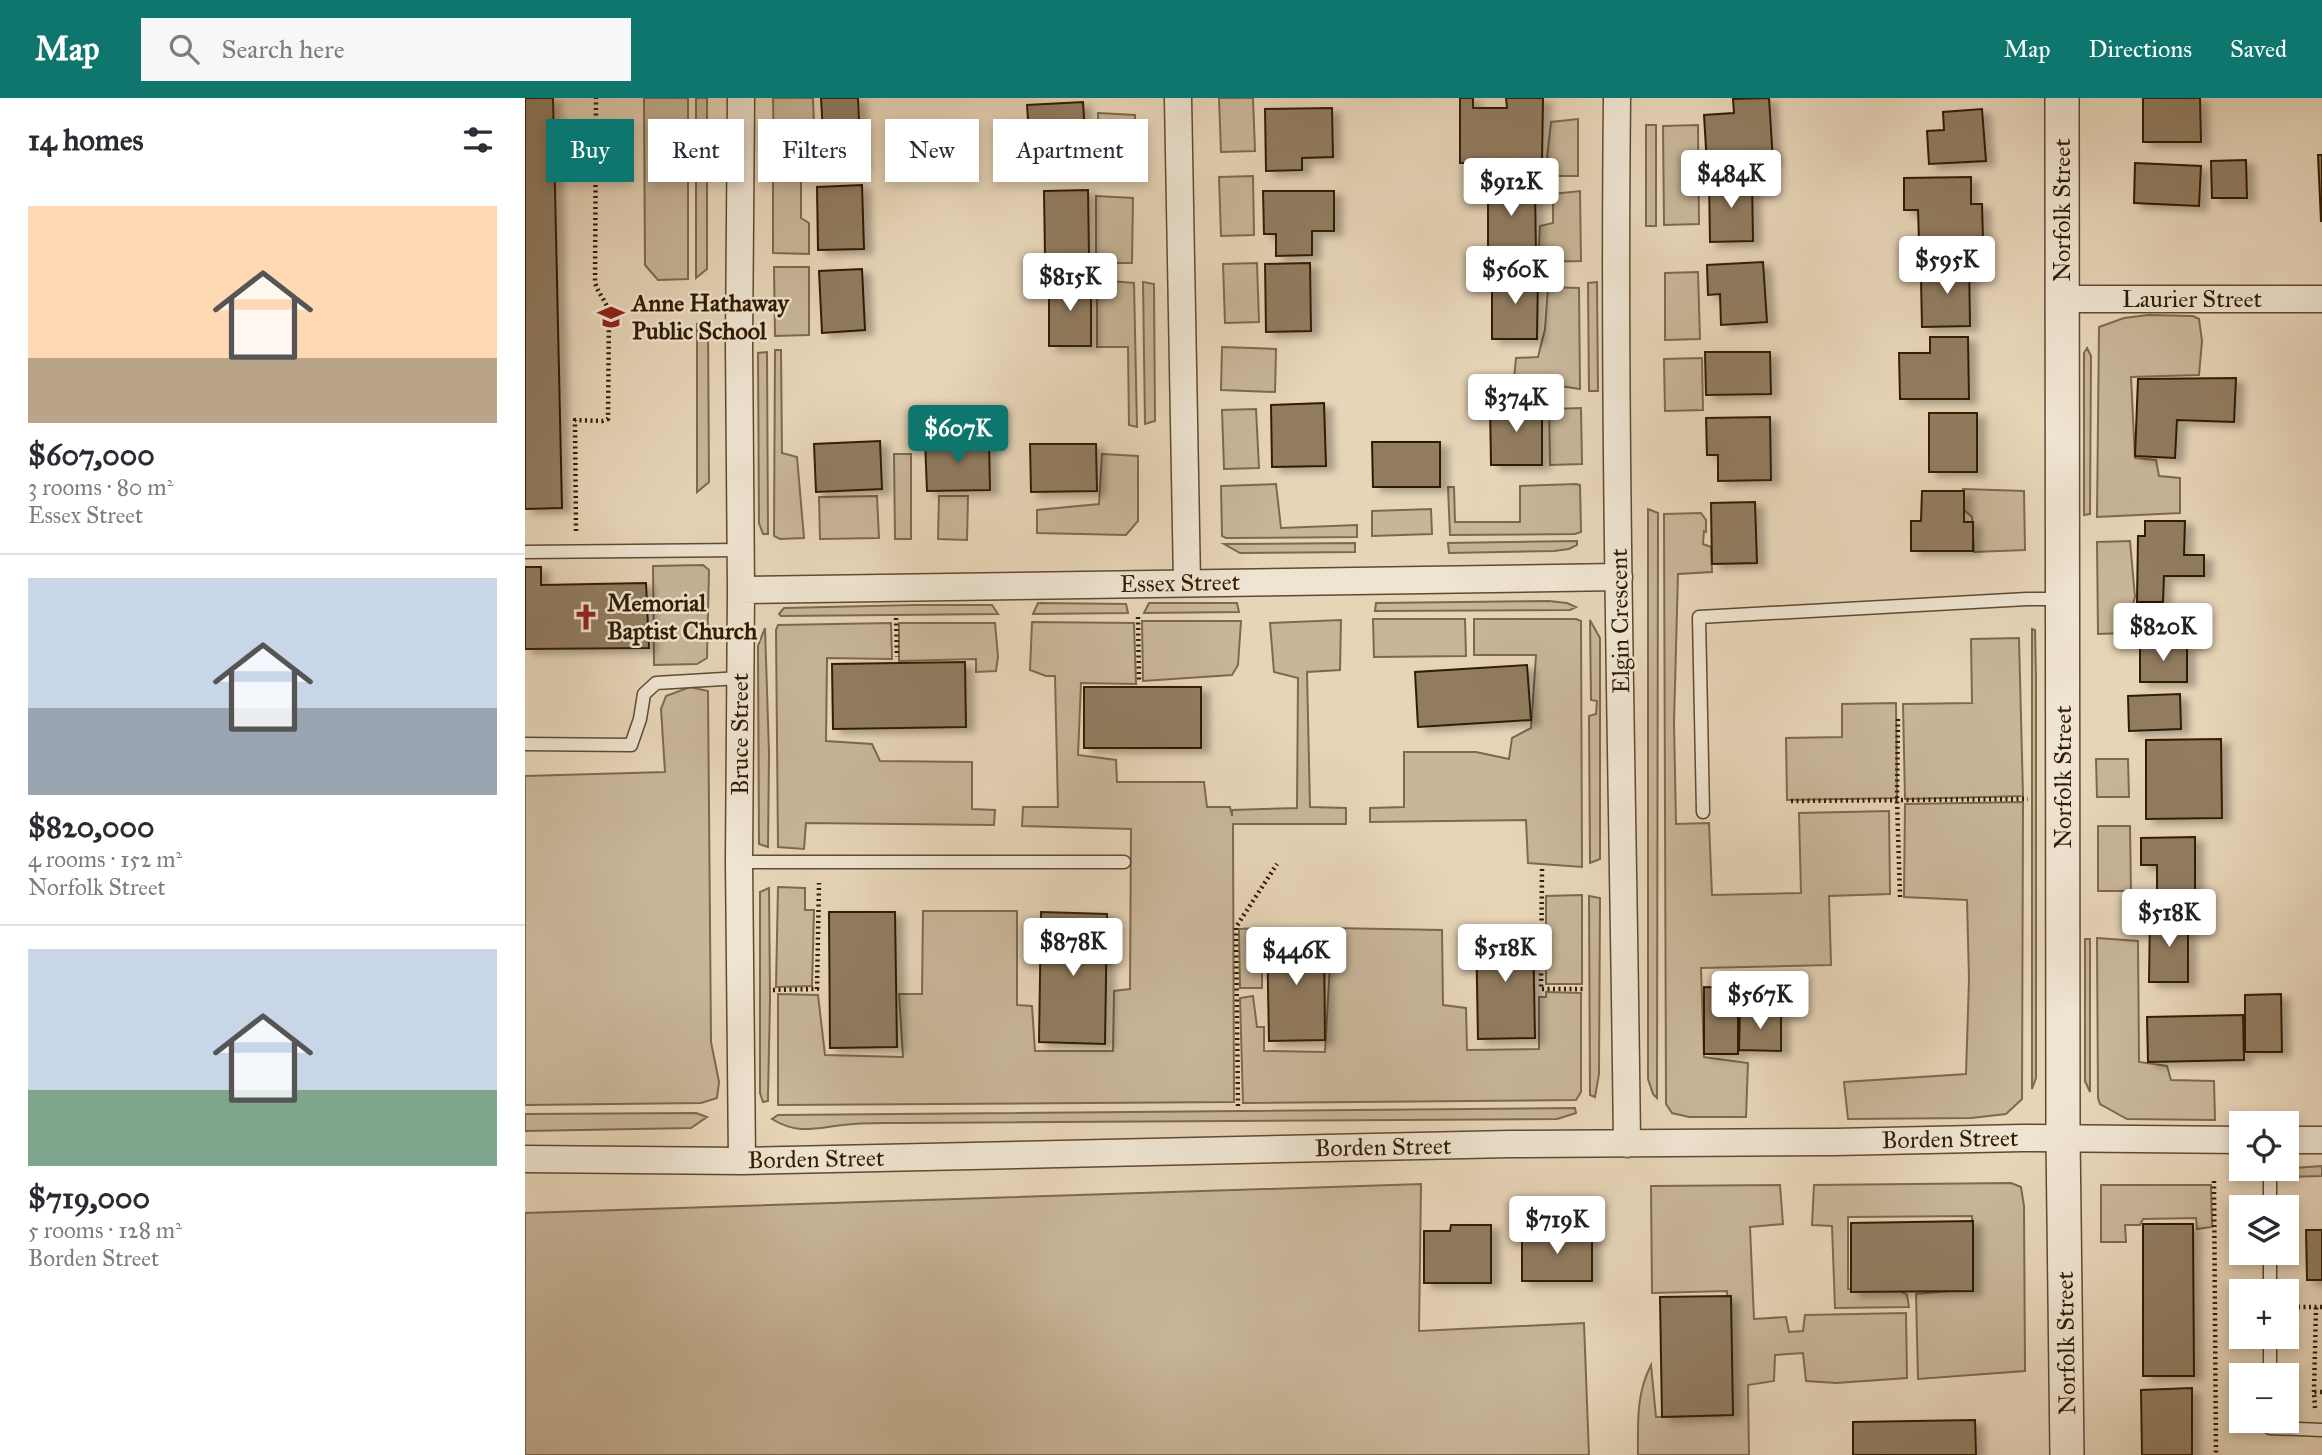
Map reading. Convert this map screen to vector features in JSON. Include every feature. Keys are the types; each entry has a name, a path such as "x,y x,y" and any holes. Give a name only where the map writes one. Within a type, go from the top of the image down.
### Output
{"street":[{"name":"Bruce Street","path":"741,98 741,1161"},
{"path":"1178,98 1187,583"},
{"name":"Elgin Crescent","path":"1617,98 1616,486 1627,1144"},
{"name":"Norfolk Street","path":"2062,98 2063,1138 2067,1455"},
{"name":"Laurier Street","path":"2062,299 2322,299"},
{"name":"Essex Street","path":"741,590 1619,577"},
{"name":"Borden Street","path":"525,1159 741,1161 1510,1144 2063,1138 2229,1140"},
{"path":"2299,1140 2322,1140"}],"lane":[{"path":"525,552 740,550"},
{"path":"1703,812 1699,617 2062,599"},
{"path":"525,744 631,745 641,719 644,694 656,683 740,678"},
{"path":"739,862 1123,862"},
{"path":"2299,1429 2322,1430"}],"path":[{"path":"576,551 575,421 608,419 609,314 608,305 598,295 595,282 596,98"},
{"path":"1138,617 1139,682"},
{"path":"896,618 897,657"},
{"path":"1898,719 1900,897"},
{"path":"1791,801 2028,799"},
{"path":"773,990 817,989 820,863"},
{"path":"1238,1106 1236,927 1277,864"},
{"path":"1542,869 1541,989 1585,989"},
{"path":"2214,1181 2216,1455"},
{"path":"2299,1307 2319,1307 2314,1392"}],"shaded area":[{"path":"644,98 688,98 688,119 648,119 648,182 688,182 688,279 658,280 645,265"},
{"path":"696,98 707,98 707,119 696,119"},
{"path":"773,98 813,98 814,119 773,119"},
{"path":"1219,98 1253,98 1255,151 1221,152"},
{"path":"1098,113 1135,115 1135,119 1098,119"},
{"path":"1578,119 1578,176 1545,176 1551,122"},
{"path":"1646,125 1656,125 1656,226 1646,226"},
{"path":"1698,125 1699,224 1664,225 1663,126"},
{"path":"1253,176 1254,235 1221,236 1219,177"},
{"path":"696,182 707,182 707,269 696,278"},
{"path":"773,182 801,182 801,218 809,223 809,254 773,253"},
{"path":"1580,191 1581,261 1538,262 1540,226 1553,223 1553,194"},
{"path":"1096,196 1133,198 1132,263 1096,263"},
{"path":"1257,263 1259,322 1225,323 1223,264"},
{"path":"774,267 809,267 809,335 775,336"},
{"path":"1698,272 1700,339 1665,340 1665,273"},
{"path":"1097,280 1134,283 1137,427 1129,425 1128,347 1097,347"},
{"path":"1143,282 1154,284 1155,421 1145,424"},
{"path":"1597,282 1598,391 1589,391 1588,283"},
{"path":"1548,287 1579,288 1580,389 1514,379 1516,358 1538,357 1545,329"},
{"path":"2148,315 2193,316 2199,319 2202,341 2199,375 2131,377 2135,458 2156,460 2159,476 2180,478 2180,513 2097,517 2099,327 2124,318"},
{"path":"708,323 709,482 697,492 697,324"},
{"path":"1222,347 1276,349 1275,392 1221,390"},
{"path":"2087,348 2091,356 2090,514 2084,515 2084,353"},
{"path":"775,350 781,350 782,453 797,457 804,538 780,539 774,536"},
{"path":"767,352 768,534 763,534 759,523 758,353"},
{"path":"1702,358 1703,410 1665,411 1664,359"},
{"path":"1581,408 1582,464 1550,465 1549,409"},
{"path":"1256,409 1259,468 1224,469 1222,410"},
{"path":"894,454 911,454 911,539 895,539"},
{"path":"1102,454 1138,456 1138,521 1126,535 1037,533 1037,510 1099,504"},
{"path":"1276,484 1281,528 1357,525 1357,537 1222,536 1221,486"},
{"path":"1580,485 1581,532 1450,535 1448,487 1454,487 1455,522 1520,522 1520,486"},
{"path":"1963,489 2024,491 2025,550 1974,552 1972,517 1963,509"},
{"path":"877,496 879,538 820,539 819,497"},
{"path":"939,496 968,496 967,540 938,539"},
{"path":"1431,509 1432,534 1372,536 1372,511"},
{"path":"1648,509 1658,513 1657,1098 1648,1079"},
{"path":"1701,513 1706,520 1703,544 1711,547 1712,572 1678,574 1674,722 1676,824 1709,823 1712,895 1801,893 1799,813 1889,811 1890,894 1829,896 1831,965 1701,968 1704,1057 1748,1063 1746,1117 1689,1117 1672,1113 1666,1104 1664,514"},
{"path":"1577,541 1577,545 1569,549 1554,551 1449,553 1448,543"},
{"path":"2130,541 2135,597 2125,633 2098,634 2097,542"},
{"path":"1355,543 1355,552 1240,553 1224,544"},
{"path":"703,565 709,570 707,658 697,664 654,665 653,566"},
{"path":"1549,601 1576,607 1570,610 1375,611 1376,603"},
{"path":"1038,603 1126,604 1128,613 1033,614"},
{"path":"1149,603 1237,603 1239,612 1144,613"},
{"path":"992,605 998,614 779,614 784,608"},
{"path":"1373,619 1465,619 1466,656 1374,657"},
{"path":"1474,619 1581,621 1582,867 1528,863 1526,820 1370,822 1370,808 1404,807 1404,752 1476,752 1509,759 1512,738 1531,728 1536,655 1474,655"},
{"path":"1341,620 1340,670 1307,672 1310,807 1346,808 1346,824 1233,824 1234,1102 778,1105 778,994 818,995 825,1055 903,1057 899,994 922,994 923,911 1017,911 1017,1005 1032,1006 1035,1051 1113,1051 1114,991 1130,989 1131,829 1022,826 1023,807 1058,807 1055,676 1046,676 1030,670 1032,622 1134,623 1136,684 1081,683 1078,755 1116,760 1117,782 1204,782 1207,807 1230,807 1232,816 1232,810 1297,808 1298,678 1274,672 1270,623"},
{"path":"1590,620 1600,638 1600,859 1590,863 1589,716 1596,714 1597,701 1591,700"},
{"path":"1142,621 1241,621 1238,665 1232,675 1143,681"},
{"path":"891,623 892,659 827,658 826,741 872,744 880,761 972,762 972,809 995,810 994,825 806,823 804,849 778,847 778,625"},
{"path":"899,623 995,623 998,657 996,671 976,672 976,659 899,661"},
{"path":"765,628 769,753 768,847 759,844 758,646"},
{"path":"2032,629 2035,630 2036,678 2036,1078 2032,1089"},
{"path":"2019,638 2023,796 1905,799 1903,704 1972,703 1971,639"},
{"path":"690,687 708,691 711,1042 719,1082 717,1098 701,1103 525,1105 525,776 665,772 661,709 666,696"},
{"path":"1896,703 1897,798 1787,800 1786,738 1842,737 1842,704"},
{"path":"2096,759 2128,759 2129,797 2097,797"},
{"path":"2023,802 2022,1099 2006,1114 1971,1118 1848,1119 1844,1082 1966,1074 1969,979 1967,900 1904,897 1905,804"},
{"path":"2098,826 2130,826 2131,891 2098,891"},
{"path":"778,887 805,888 805,910 814,910 812,986 776,987"},
{"path":"769,888 768,1101 763,1102 760,1093 760,892"},
{"path":"1582,895 1582,984 1546,984 1546,896"},
{"path":"1589,896 1600,898 1599,1074 1595,1097 1590,1095"},
{"path":"1262,928 1262,988 1240,988 1239,929"},
{"path":"1332,928 1442,930 1443,1005 1466,1008 1467,1050 1539,1049 1539,997 1546,997 1546,992 1581,993 1581,1092 1576,1100 1243,1103 1240,998 1253,996 1257,1027 1264,1027 1264,1051 1325,1052"},
{"path":"2097,938 2138,941 2139,1062 2167,1066 2171,1080 2214,1081 2215,1120 2127,1119 2100,1104"},
{"path":"2085,939 2090,939 2090,1092 2085,1081"},
{"path":"1575,1108 1576,1113 1557,1119 874,1123 799,1129 772,1119 778,1115"},
{"path":"696,1113 707,1117 691,1128 525,1131 525,1114"},
{"path":"2322,1166 2322,1176 2299,1177 2299,1168"},
{"path":"2011,1183 2021,1187 2024,1206 2025,1371 1918,1379 1916,1294 1973,1289 1972,1216 1848,1217 1848,1289 1900,1291 1907,1295 1909,1307 1835,1308 1832,1226 1812,1225 1814,1185"},
{"path":"1421,1184 1419,1331 1584,1323 1589,1455 525,1455 525,1213"},
{"path":"1780,1185 1783,1224 1750,1227 1754,1319 1786,1317 1789,1332 1803,1331 1805,1315 1906,1313 1907,1378 1836,1383 1806,1381 1803,1353 1775,1355 1774,1381 1748,1385 1749,1455 1638,1455 1640,1398 1651,1365 1656,1417 1729,1415 1727,1291 1652,1293 1651,1186"},
{"path":"2101,1185 2211,1185 2212,1227 2197,1229 2196,1218 2143,1219 2140,1225 2125,1225 2126,1242 2101,1242"}],"building":[{"path":"525,98 553,98 553,119 546,119 546,182 555,182 562,508 525,509"},
{"path":"821,98 858,98 859,119 822,119"},
{"path":"1460,98 1473,98 1473,108 1507,108 1506,98 1543,98 1542,163 1460,163"},
{"path":"1769,98 1773,161 1707,165 1704,115 1734,113 1733,99"},
{"path":"2143,98 2200,98 2201,142 2143,142"},
{"path":"1083,102 1084,119 1028,119 1027,105"},
{"path":"1332,108 1333,157 1302,158 1302,170 1266,171 1265,109"},
{"path":"1982,109 1986,161 1929,164 1927,131 1944,130 1943,112"},
{"path":"2318,155 2322,155 2322,221 2321,221"},
{"path":"2246,160 2247,198 2212,198 2211,161"},
{"path":"2135,163 2201,166 2199,206 2134,203"},
{"path":"1516,175 1516,187 1535,187 1536,256 1488,256 1488,176"},
{"path":"1971,177 1971,204 1982,204 1983,239 1919,241 1918,210 1904,210 1904,178"},
{"path":"1752,178 1753,241 1710,242 1709,179"},
{"path":"862,185 864,249 818,250 817,187"},
{"path":"1088,190 1089,255 1045,256 1044,191"},
{"path":"1263,191 1334,191 1334,231 1312,231 1312,255 1276,256 1276,234 1264,234"},
{"path":"1969,260 1970,326 1922,327 1921,279 1935,279 1935,261"},
{"path":"1763,262 1767,322 1721,325 1720,294 1708,295 1707,265"},
{"path":"1310,263 1311,331 1266,332 1265,264"},
{"path":"862,269 865,330 822,333 819,271"},
{"path":"1492,273 1538,273 1537,339 1492,339"},
{"path":"1091,279 1091,346 1049,346 1049,280"},
{"path":"1930,337 1968,337 1969,399 1900,399 1899,353 1930,353"},
{"path":"1705,352 1770,352 1771,394 1706,395"},
{"path":"2236,378 2234,422 2177,420 2175,458 2135,456 2138,379"},
{"path":"1324,403 1326,466 1272,467 1271,405"},
{"path":"1490,403 1542,403 1542,465 1491,465"},
{"path":"1929,413 1977,413 1977,472 1929,472"},
{"path":"1770,417 1771,480 1718,481 1718,455 1707,455 1706,418"},
{"path":"989,439 990,490 927,491 925,440"},
{"path":"880,441 882,489 816,492 814,444"},
{"path":"1372,442 1440,442 1440,487 1373,487"},
{"path":"1030,444 1096,444 1097,491 1031,492"},
{"path":"1922,491 1964,491 1964,522 1973,522 1973,551 1911,551 1911,521 1921,521"},
{"path":"1755,502 1757,563 1712,564 1711,503"},
{"path":"2145,521 2185,521 2184,555 2204,555 2204,576 2164,576 2163,602 2137,602 2138,536 2145,536"},
{"name":"Memorial Baptist Church","path":"525,567 541,567 541,585 646,583 649,648 525,649"},
{"path":"2140,644 2187,644 2187,682 2140,682"},
{"path":"965,662 966,727 833,729 832,664"},
{"path":"1527,665 1531,720 1418,727 1415,672"},
{"path":"1084,687 1201,687 1201,748 1084,748"},
{"path":"2180,694 2181,729 2129,731 2128,696"},
{"path":"2221,739 2222,818 2146,819 2146,740"},
{"path":"2195,837 2195,897 2157,897 2157,865 2141,865 2141,838"},
{"path":"829,912 895,912 897,1047 830,1048"},
{"path":"1041,912 1107,914 1105,1044 1039,1042"},
{"path":"2150,915 2188,915 2188,982 2149,982"},
{"path":"1533,928 1535,1038 1478,1039 1476,929"},
{"path":"1324,933 1325,1040 1269,1041 1267,934"},
{"path":"1704,987 1738,988 1738,1054 1704,1054"},
{"path":"2281,994 2282,1052 2245,1052 2245,995"},
{"path":"1740,1010 1781,1011 1781,1051 1739,1050"},
{"path":"2243,1015 2244,1060 2148,1062 2147,1017"},
{"path":"1973,1221 1973,1291 1851,1292 1851,1223"},
{"path":"2143,1224 2193,1224 2194,1376 2143,1376"},
{"path":"1451,1225 1491,1225 1491,1283 1424,1283 1424,1231 1450,1231"},
{"path":"1592,1230 1592,1281 1522,1281 1522,1231"},
{"path":"2306,1230 2322,1230 2322,1280 2307,1280"},
{"path":"1731,1296 1733,1415 1662,1417 1660,1297"},
{"path":"2192,1388 2192,1455 2142,1455 2141,1390"},
{"path":"1975,1420 1976,1455 1853,1455 1853,1422"}],"place":[{"name":"Anne Hathaway Public School","path":"611,317"},
{"name":"Memorial Baptist Church","path":"586,617"}]}
